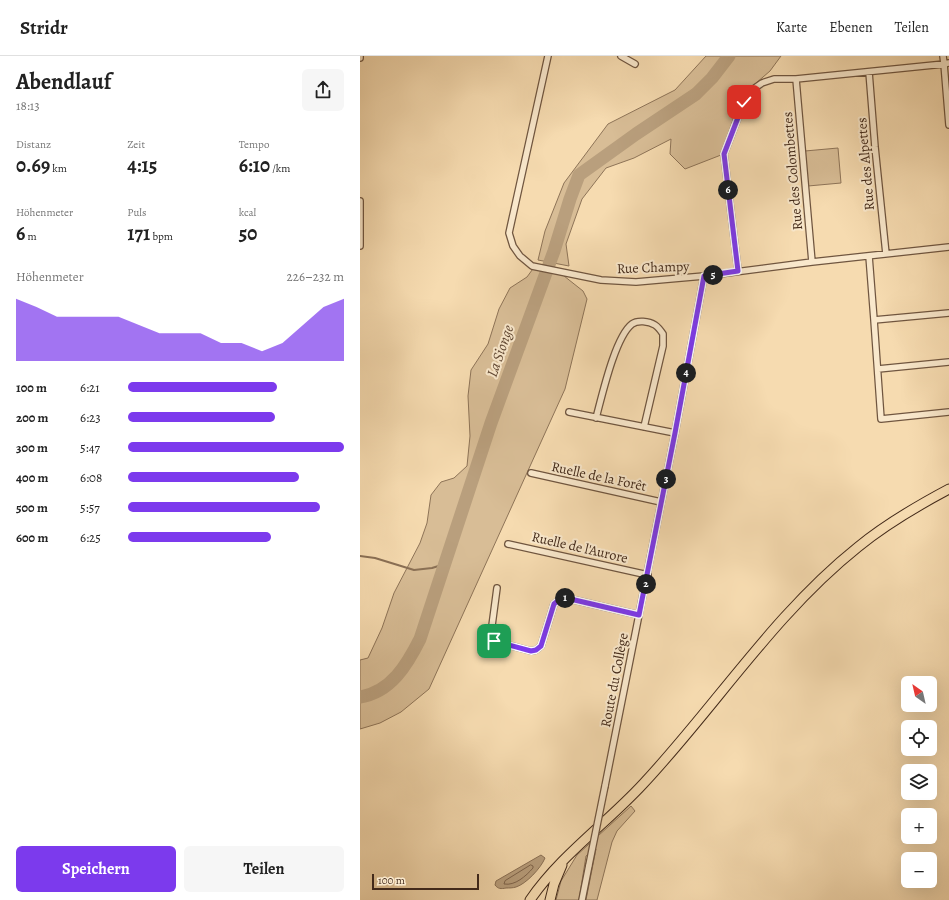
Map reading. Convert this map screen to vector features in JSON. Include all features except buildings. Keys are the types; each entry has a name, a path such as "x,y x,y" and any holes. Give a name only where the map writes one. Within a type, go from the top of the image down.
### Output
{"highway":[{"path":"530,900 563,861 620,808 643,784 688,734 772,631 814,587 857,547 883,528 906,512 949,489"},
{"path":"550,900 554,884 563,861"}],"street":[{"name":"Rue Champy","path":"548,56 509,233 513,246 520,256 535,266 601,280 636,282 704,276 812,262 949,247"},
{"path":"620,56 635,64"},
{"path":"943,56 947,64 949,125"},
{"path":"738,271 724,154 744,102 752,90 762,83 774,79 870,72 947,64"},
{"name":"Rue des Alpettes","path":"870,72 875,147 886,254"},
{"name":"Rue des Colombettes","path":"796,78 812,262"},
{"path":"360,201 360,246"},
{"path":"869,256 881,419 949,412"},
{"name":"Route du Collège","path":"582,900 648,575 704,276"},
{"path":"874,320 949,313"},
{"path":"596,418 614,358 624,332 633,323 645,321 655,325 663,334 663,346 644,427"},
{"path":"878,369 949,362"},
{"path":"569,412 675,433"},
{"name":"Ruelle de la Forêt","path":"531,473 661,502"},
{"name":"Ruelle de l'Aurore","path":"508,544 648,575"},
{"path":"497,588 491,638 494,641 531,651 536,650 541,646 554,604 560,599 566,598 639,615"}],"shaded area":[{"path":"706,56 781,56 770,71 741,96 721,155 685,169 670,154 671,139 634,158 606,168 582,199 566,244 569,266 538,260 545,231 564,183 608,124 675,90"},
{"path":"838,148 841,183 808,186 805,151"},
{"path":"535,266 559,272 583,291 587,299 565,389 429,689 401,712 380,723 360,729 360,660 368,658 382,628 394,593 420,543 427,523 431,495 441,482 454,478 467,466 470,436 468,396 471,370 488,344 499,309 510,288 527,277"},
{"path":"631,806 635,811 617,831 612,842 597,900 586,900 596,849 586,856 579,900 556,900 561,881 577,855"}],"water":[{"path":"541,855 545,858 543,862 533,875 524,883 511,888 500,888 495,885 496,881"}],"waterway":[{"name":"La Sionge","path":"360,697 381,689 397,676 410,658 420,639 491,423 554,251 579,175 636,134 696,94 712,78 729,56"},
{"path":"360,556 375,558 414,570 432,568 445,564"}],"route":[{"path":"494,641 531,651 536,650 541,646 554,604 560,599 566,598 639,615 648,575 704,276 738,271 724,154 744,102"}]}
